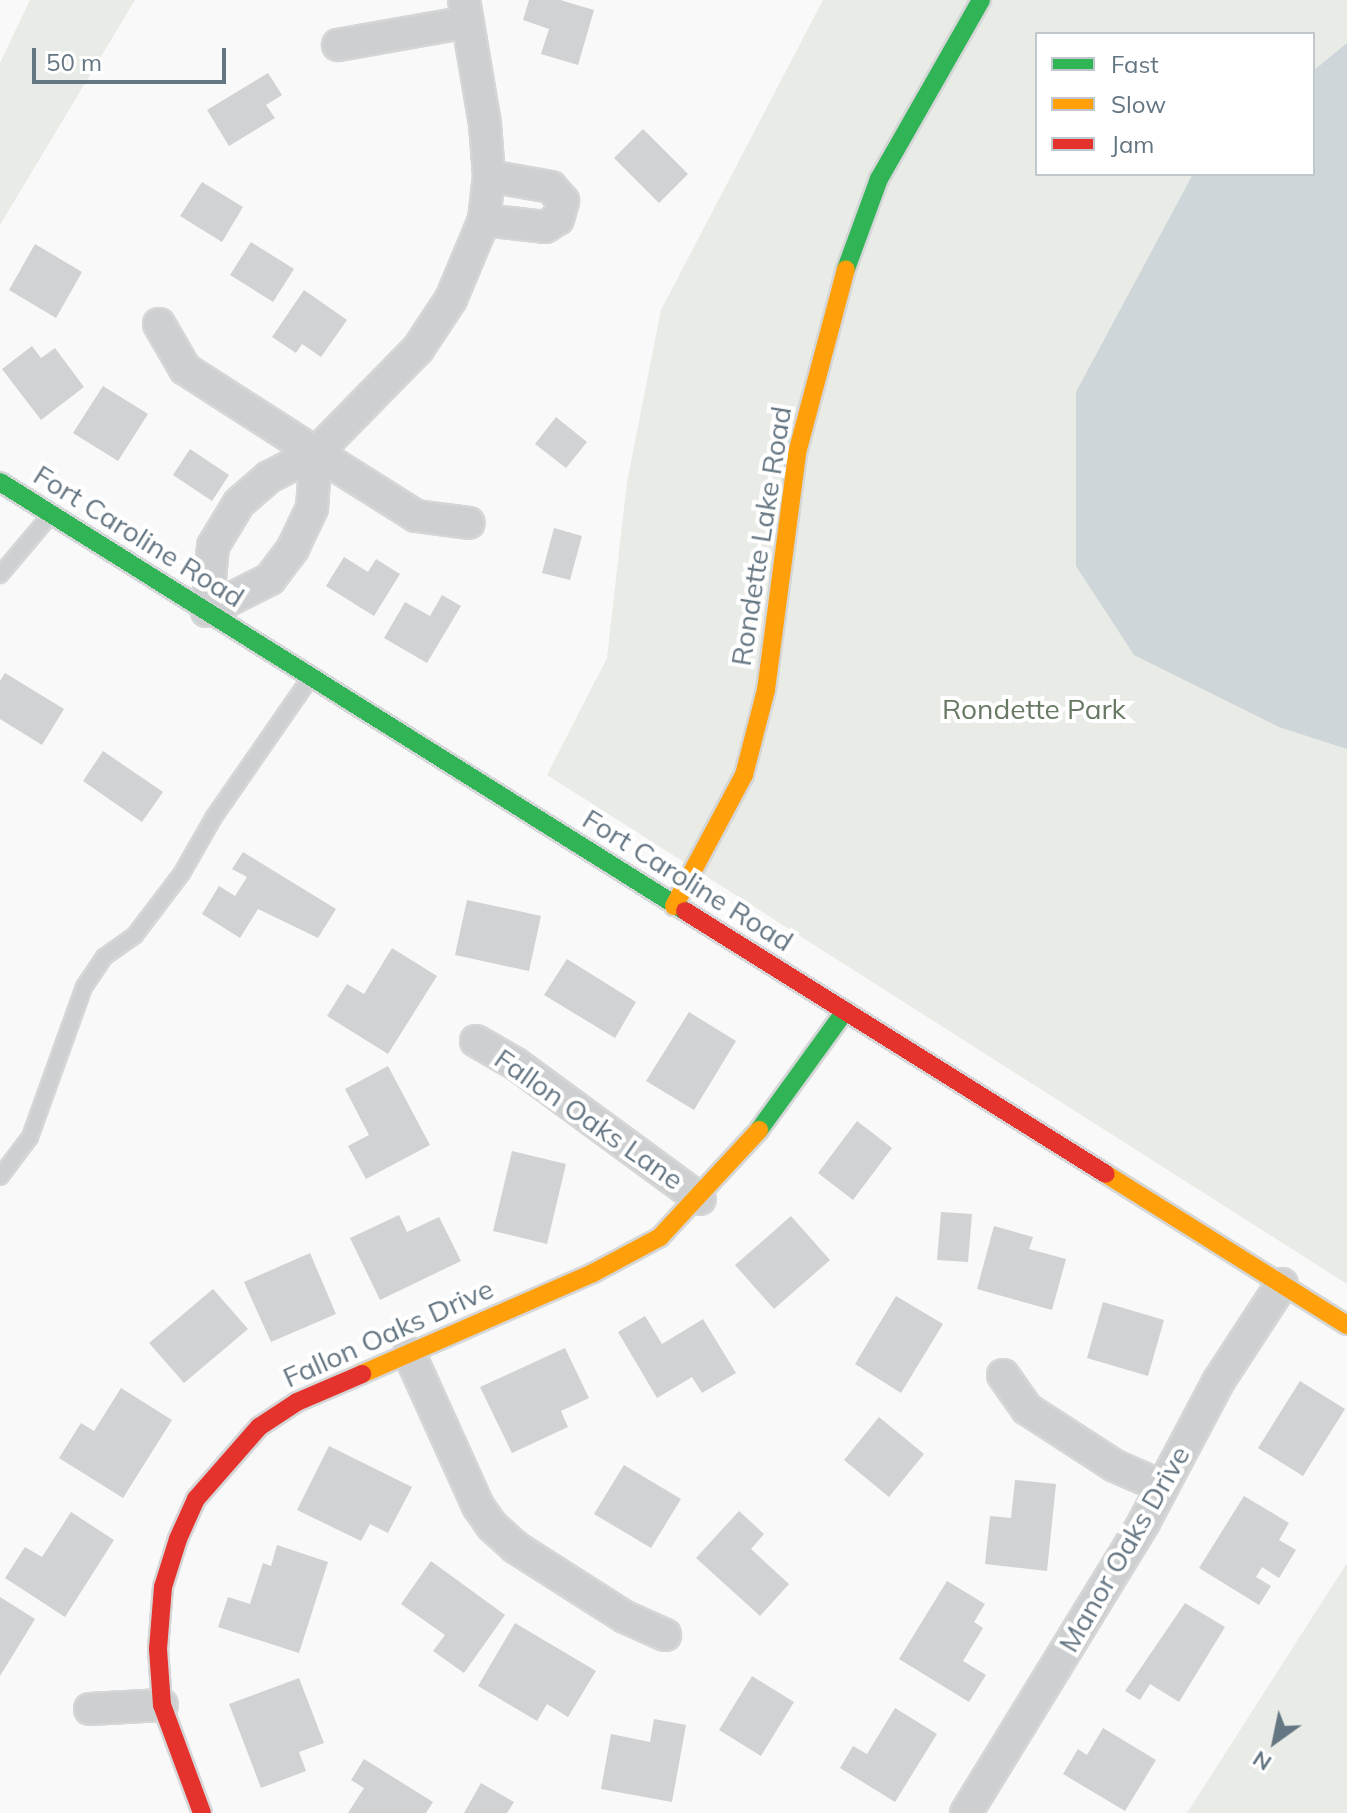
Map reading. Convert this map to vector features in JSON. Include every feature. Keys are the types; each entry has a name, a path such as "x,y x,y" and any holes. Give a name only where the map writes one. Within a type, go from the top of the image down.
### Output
{"street":[{"name":"Rondette Lake Road","path":"674,906 744,775 766,690 797,453 834,302 879,179 981,0"},
{"path":"207,611 213,546 239,503 269,477 316,453 418,349 451,299 484,220 489,176 465,11 338,45"},
{"path":"484,220 545,227 558,219 563,201 551,187 489,176"},
{"path":"159,324 185,369 416,516 469,523"},
{"path":"207,611 270,579 293,548 312,508 316,453"},
{"name":"Fort Caroline Road","path":"0,482 1347,1325"},
{"name":"Fallon Oaks Drive","path":"202,1813 162,1705 157,1679 163,1587 196,1499 259,1427 297,1402 626,1257 660,1237 700,1199 776,1112 845,1011"},
{"name":"Fallon Oaks Lane","path":"476,1041 516,1064 700,1199"},
{"name":"Manor Oaks Drive","path":"966,1813 1144,1522 1218,1382 1282,1284"},
{"path":"409,1353 478,1506 492,1526 515,1547 625,1617 665,1635"},
{"path":"1003,1375 1027,1409 1115,1466 1161,1486"},
{"path":"90,1709 162,1705"}],"lane":[{"path":"0,575 51,514"},
{"path":"0,1177 30,1137 84,987 104,957 135,935 182,873 214,817 311,677"}],"green space":[{"path":"30,0 135,0 0,225 0,63"},
{"name":"Rondette Park","path":"823,0 1347,0 1347,1284 547,775 607,658 627,482 661,310"},
{"path":"1347,1563 1347,1813 1187,1813"}],"shaded area":[{"path":"1347,43 1347,749 1279,727 1134,655 1076,566 1076,392 1192,176 1315,176 1315,69"}],"building":[{"path":"529,0 560,0 594,10 578,65 541,54 549,29 523,20"},
{"path":"268,73 282,95 266,105 275,118 229,146 207,110"},
{"path":"643,129 688,174 659,203 614,158"},
{"path":"202,182 243,207 222,242 180,216"},
{"path":"251,242 294,269 273,302 230,275"},
{"path":"35,244 82,272 56,318 9,290"},
{"path":"304,290 347,320 321,357 302,344 296,353 272,337"},
{"path":"32,346 41,358 55,348 84,387 41,420 2,369"},
{"path":"103,386 148,414 118,461 73,433"},
{"path":"556,417 587,442 566,468 535,444"},
{"path":"190,449 229,475 212,501 173,475"},
{"path":"554,528 582,536 570,580 542,573"},
{"path":"344,557 368,572 376,559 400,574 374,616 326,586"},
{"path":"442,595 461,606 427,663 384,638 405,602 430,616"},
{"path":"5,673 64,709 42,745 0,719 0,681"},
{"path":"103,751 163,792 142,822 83,781"},
{"path":"243,852 336,909 318,938 258,909 240,938 202,914 219,886 235,896 247,877 232,869"},
{"path":"467,900 541,916 529,971 455,955"},
{"path":"392,948 437,976 388,1054 327,1016 347,984 364,994"},
{"path":"567,959 636,1002 615,1038 544,995"},
{"path":"689,1012 736,1041 694,1110 646,1081"},
{"path":"388,1066 430,1145 366,1179 348,1146 369,1135 345,1089"},
{"path":"857,1121 892,1148 853,1200 818,1173"},
{"path":"512,1151 566,1164 547,1244 493,1231"},
{"path":"941,1212 972,1214 968,1262 937,1260"},
{"path":"399,1215 407,1232 439,1217 461,1261 380,1300 350,1238"},
{"path":"791,1216 830,1260 774,1309 735,1265"},
{"path":"994,1226 1033,1237 1029,1249 1066,1259 1052,1310 977,1289"},
{"path":"310,1253 336,1314 271,1342 244,1282"},
{"path":"213,1289 248,1329 184,1383 149,1343"},
{"path":"896,1296 943,1324 901,1393 855,1364"},
{"path":"1103,1302 1164,1320 1148,1376 1087,1358"},
{"path":"645,1316 662,1344 703,1319 736,1373 702,1393 692,1377 657,1398 618,1332"},
{"path":"565,1348 589,1398 561,1411 568,1427 512,1453 480,1387"},
{"path":"1300,1381 1345,1409 1303,1476 1258,1448"},
{"path":"121,1388 172,1420 123,1498 59,1458 81,1423 94,1431"},
{"path":"879,1417 924,1454 889,1497 844,1460"},
{"path":"329,1446 412,1487 388,1533 370,1524 361,1541 297,1510"},
{"path":"624,1465 681,1499 651,1548 594,1514"},
{"path":"1015,1480 1056,1484 1047,1571 985,1564 990,1516 1011,1518"},
{"path":"1244,1496 1289,1523 1279,1540 1296,1550 1279,1578 1262,1567 1256,1577 1271,1586 1259,1605 1199,1568"},
{"path":"739,1511 764,1534 751,1549 789,1584 760,1616 696,1558"},
{"path":"71,1512 114,1540 65,1617 5,1578 25,1547 42,1557"},
{"path":"277,1545 328,1562 299,1653 218,1627 228,1597 250,1604 263,1563 271,1566"},
{"path":"431,1561 505,1615 464,1673 433,1651 445,1635 401,1604"},
{"path":"947,1581 985,1604 974,1622 983,1628 963,1661 986,1675 969,1702 899,1659"},
{"path":"0,1597 35,1619 0,1676"},
{"path":"1185,1603 1225,1627 1179,1702 1150,1684 1140,1700 1125,1691"},
{"path":"515,1623 596,1671 568,1717 547,1704 537,1721 478,1686"},
{"path":"752,1676 794,1702 761,1756 719,1730"},
{"path":"299,1678 324,1743 299,1752 306,1771 261,1788 229,1704"},
{"path":"895,1708 937,1734 895,1802 840,1768 853,1746 867,1754"},
{"path":"654,1719 686,1725 672,1802 601,1789 611,1734 650,1742"},
{"path":"1103,1728 1156,1760 1125,1811 1063,1774 1078,1749 1087,1755"},
{"path":"364,1759 433,1802 426,1813 348,1813 364,1788 351,1780"},
{"path":"481,1783 514,1802 507,1813 464,1813"}],"traffic: fast":[{"path":"846,269 879,179 981,0"},
{"path":"0,482 685,911"},
{"path":"759,1130 845,1011"}],"traffic: slow":[{"path":"674,906 744,775 766,690 797,453 846,269"},
{"path":"362,1374 593,1273 660,1237 759,1130"},
{"path":"1106,1174 1347,1325"}],"traffic: jam":[{"path":"685,911 1106,1174"},
{"path":"202,1813 162,1705 158,1649 163,1587 178,1539 196,1499 259,1427 297,1402 362,1374"}]}
